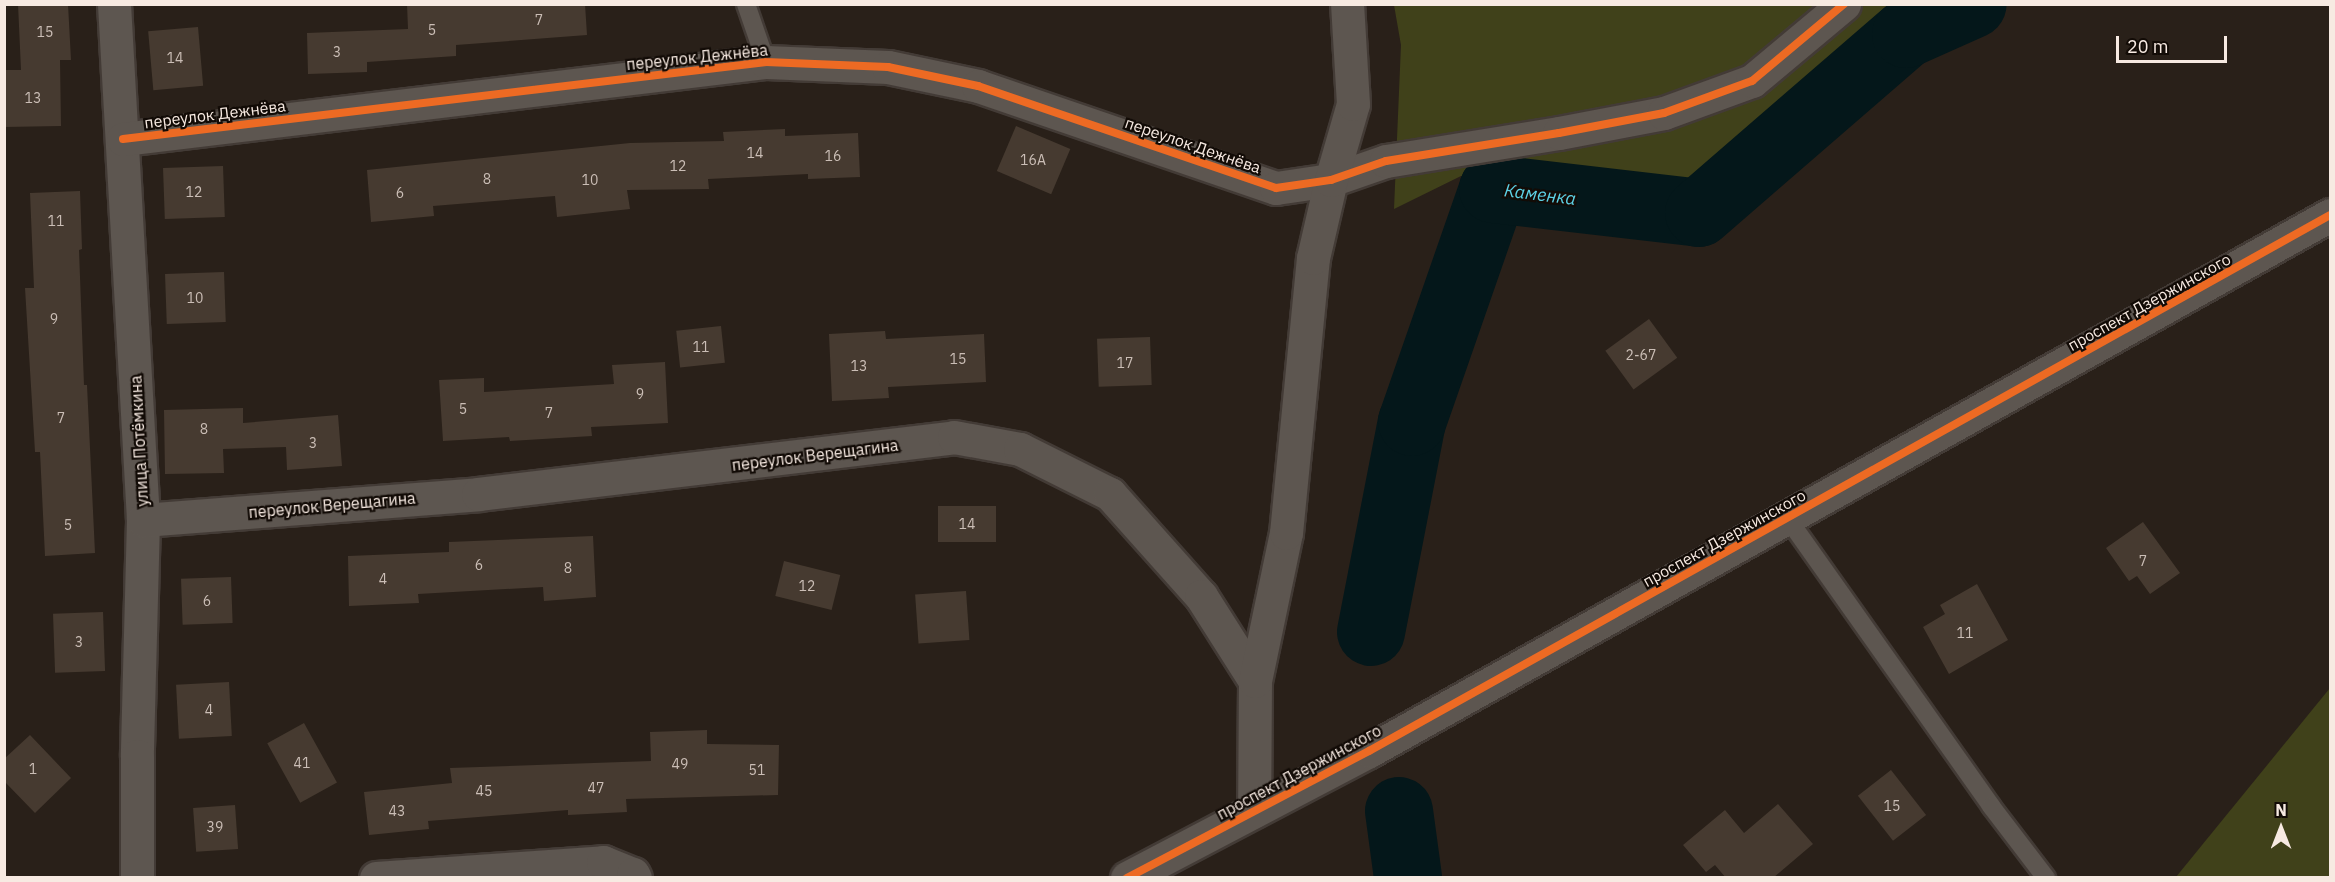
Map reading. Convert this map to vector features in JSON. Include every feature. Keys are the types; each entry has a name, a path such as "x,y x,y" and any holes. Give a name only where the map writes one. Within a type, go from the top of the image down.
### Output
{"street":[{"name":"улица Потёмкина","path":"114,4 143,520 137,756 137,878"},
{"path":"1254,812 1255,681 1286,533 1313,258 1330,180 1353,104 1347,4"},
{"name":"переулок Дежнёва","path":"123,139 766,62 888,67 978,86 1276,188 1330,180 1386,161 1559,133 1664,113 1752,81 1844,4"},
{"name":"проспект Дзержинского","path":"1127,878 1164,869 1254,812 1788,519 2331,215"},
{"name":"переулок Верещагина","path":"143,520 478,494 954,437 1020,448 1110,494 1201,596 1255,681"},
{"path":"376,878 603,862 633,874 635,878"}],"lane":[{"path":"746,4 766,62"},
{"path":"1788,519 1991,806 2046,878"}],"shaded area":[{"path":"1394,5 1988,5 1692,223 1461,176 1394,209 1401,45"},
{"path":"2330,688 2330,877 2176,877"}],"building":[{"path":"18,4 68,4 71,60 60,60 61,126 4,127 4,70 21,70"},
{"path":"407,4 585,4 587,35 456,45 456,56 367,62 367,72 308,74 307,33 408,29"},
{"path":"198,27 203,86 153,90 148,31"},
{"path":"1016,126 1070,149 1051,194 997,171"},
{"path":"785,129 785,136 858,133 860,177 808,179 808,174 708,179 709,189 627,190 630,209 557,217 555,196 433,206 434,216 371,222 367,170 630,143 724,141 723,132"},
{"path":"223,166 225,217 165,219 163,168"},
{"path":"80,191 82,249 79,250 84,385 87,385 95,553 45,556 40,452 35,452 25,288 34,288 30,193"},
{"path":"224,272 226,322 167,324 165,274"},
{"path":"1649,319 1677,358 1634,390 1605,351"},
{"path":"721,326 725,363 680,368 676,331"},
{"path":"885,331 886,339 984,334 986,382 888,387 889,398 832,401 829,334"},
{"path":"1150,337 1152,385 1099,387 1097,339"},
{"path":"665,362 668,423 591,427 592,436 510,441 509,437 443,441 439,380 484,378 484,392 614,384 612,365"},
{"path":"243,408 243,423 338,415 342,466 287,470 286,447 223,449 224,473 165,474 164,410"},
{"path":"938,506 996,506 996,542 938,542"},
{"path":"2143,522 2180,573 2150,594 2137,576 2129,581 2106,548"},
{"path":"593,536 596,597 544,601 543,587 418,594 419,603 349,606 348,556 449,552 449,542"},
{"path":"784,561 840,575 832,610 775,596"},
{"path":"231,577 233,623 183,625 181,579"},
{"path":"1977,584 2008,640 1949,674 1923,627 1945,614 1940,605"},
{"path":"966,591 969,640 919,643 915,595"},
{"path":"103,612 105,671 55,673 53,614"},
{"path":"229,682 232,736 179,739 176,685"},
{"path":"304,723 337,782 300,803 267,743"},
{"path":"707,730 707,744 779,745 778,795 626,799 627,812 568,815 568,810 428,821 429,829 369,835 364,792 452,783 450,768 651,761 650,732"},
{"path":"30,735 71,778 35,813 4,781 4,759"},
{"path":"1891,770 1926,815 1893,841 1858,796"},
{"path":"1778,804 1813,844 1773,878 1726,878 1715,865 1706,872 1683,845 1725,810 1744,833"},
{"path":"235,805 238,849 196,852 193,808"}],"waterway":[{"name":"Каменка","path":"1371,632 1412,422 1493,189 1699,213 1906,34 1973,4"},
{"name":"Каменка","path":"1399,811 1408,878"}],"cycle path":[{"path":"123,139 766,62 888,67 978,86 1276,188 1331,180 1386,161 1559,133 1664,113 1752,81 1844,4"},
{"path":"1127,878 1369,751 2330,215"}]}
